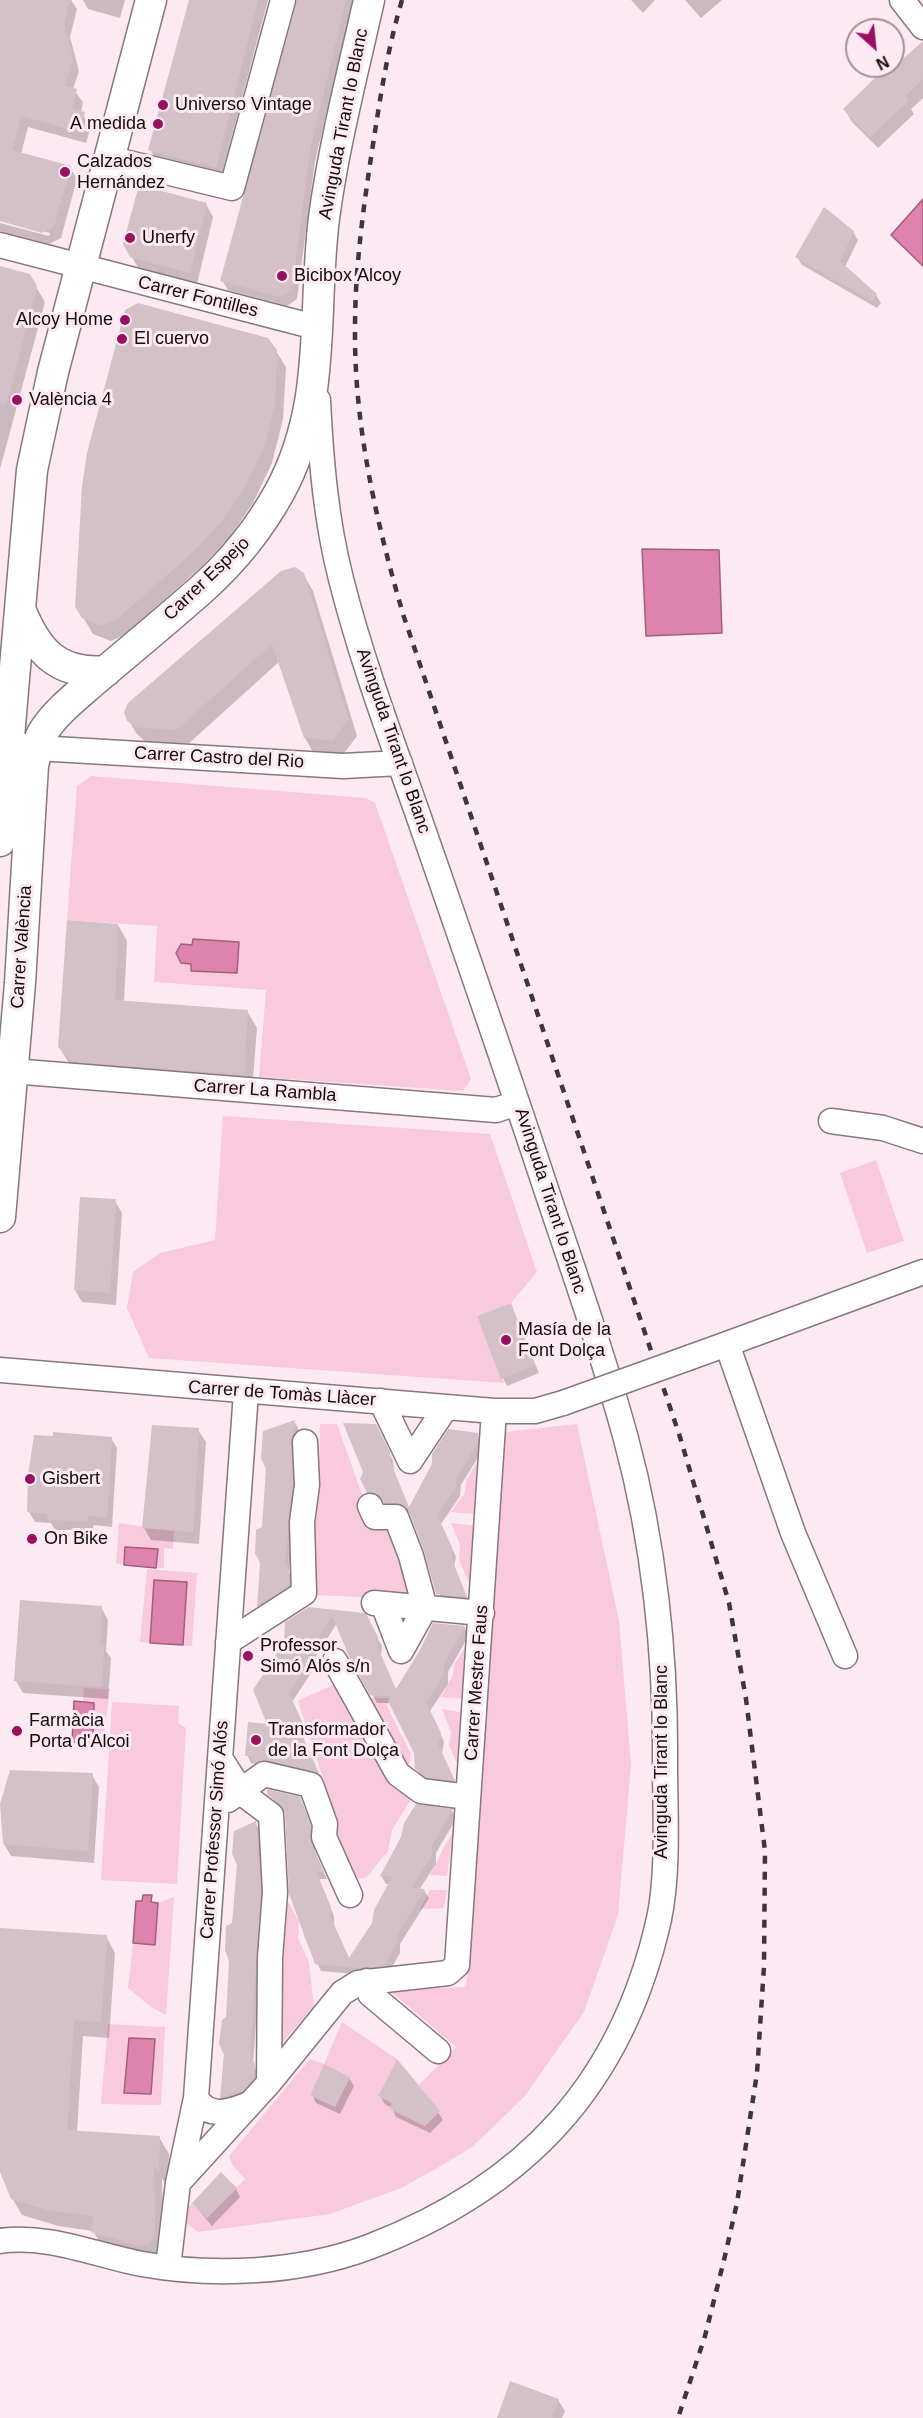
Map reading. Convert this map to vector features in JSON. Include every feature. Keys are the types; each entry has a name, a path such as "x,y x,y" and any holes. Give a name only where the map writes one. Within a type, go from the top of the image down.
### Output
{"main road":[{"path":"0,841 4,741 20,609 32,470 80,267 151,0"},
{"name":"Avinguda Tirant lo Blanc","path":"316,371 315,327 324,217 333,162 369,0"},
{"name":"Carrer Espejo","path":"37,748 41,736 53,720 204,587 232,559 264,519 301,445 310,412 316,371"},
{"path":"20,609 28,630 45,653 69,668 84,672 106,671"},
{"name":"Carrer València","path":"0,1217 20,982 33,765 37,748"}],"street":[{"path":"108,158 232,188 283,0"},
{"path":"902,0 923,27"},
{"name":"Carrer Fontilles","path":"0,245 315,327"},
{"name":"Avinguda Tirant lo Blanc","path":"0,2241 35,2239 168,2267 278,2267 333,2258 370,2246 444,2212 504,2174 552,2133 585,2092 624,2026 660,1914 665,1844 666,1687 650,1556 628,1446 599,1349 518,1103 357,638 333,545 323,486 316,371"},
{"name":"Carrer Castro del Rio","path":"4,741 37,748 343,766 400,764"},
{"name":"Carrer La Rambla","path":"12,1071 496,1110 518,1103"},
{"path":"831,1121 883,1128 923,1142"},
{"name":"Carrer de Tomàs Llàcer","path":"0,1370 246,1392 494,1411 535,1411 563,1403 923,1272"},
{"path":"727,1344 793,1533 845,1656"},
{"name":"Carrer Professor Simó Alós","path":"168,2267 178,2182 196,2098 246,1392"},
{"path":"381,1401 410,1461 446,1407"},
{"name":"Carrer Mestre Faus","path":"367,1981 448,1973 455,1968 459,1954 494,1411"},
{"path":"228,1642 304,1593 302,1522 307,1485 305,1442"},
{"path":"370,1506 375,1516 401,1516 425,1608 401,1652 379,1604 425,1608 482,1613"},
{"path":"335,1661 398,1774 421,1791 468,1797"},
{"path":"220,1758 242,1791 271,1815 275,1892 270,1958 269,2083"},
{"path":"216,1808 264,1774 312,1785 325,1824 324,1838 350,1895"},
{"path":"178,2182 269,2083 335,2000 351,1987 367,1981 370,1994 438,2051"},
{"path":"196,2098 201,2106 217,2113 226,2113 249,2104"}],"shaded area":[{"path":"923,199 923,266 891,235"},
{"path":"642,549 719,550 722,633 646,636"},
{"path":"91,776 366,798 375,803 471,1079 463,1091 259,1077 266,990 154,982 157,926 67,920 77,786"},
{"path":"193,939 239,942 237,973 191,971 191,964 181,963 176,953 181,944 192,945"},
{"path":"223,1116 490,1134 537,1272 511,1303 477,1316 504,1383 149,1358 127,1308 133,1272 160,1253 215,1240"},
{"path":"876,1160 904,1241 867,1253 840,1173"},
{"path":"320,1424 337,1424 371,1520 390,1525 405,1571 407,1599 314,1595 309,1524 319,1493"},
{"path":"577,1424 619,1621 631,1765 618,1915 584,2012 524,2097 472,2147 439,2167 401,2188 330,2214 198,2232 180,2218 192,2203 207,2218 245,2179 233,2166 229,2156 310,2059 324,2064 342,2022 397,2059 378,2096 392,2103 390,2109 425,2126 439,2111 419,2085 456,2047 389,1990 466,1987 505,1432","holes":["324,2064 350,2077 335,2107 310,2095"]},
{"path":"483,1451 477,1514 451,1512 465,1493 466,1481"},
{"path":"119,1523 174,1531 173,1549 164,1548 164,1568 156,1568 157,1549 125,1547 124,1565 116,1563"},
{"path":"451,1523 478,1526 474,1594 459,1560 460,1545"},
{"path":"125,1547 158,1549 156,1568 124,1565"},
{"path":"147,1569 197,1573 192,1646 140,1642"},
{"path":"154,1580 187,1582 183,1645 150,1643"},
{"path":"470,1639 465,1699 441,1697 453,1675 454,1665"},
{"path":"337,1683 413,1796 392,1830 388,1851 366,1878 352,1879 337,1837 337,1821 298,1701"},
{"path":"84,1688 110,1689 103,1744 93,1744 94,1703 83,1702"},
{"path":"364,1698 395,1698 394,1703 386,1704 411,1754 409,1765 418,1781 402,1770"},
{"path":"74,1701 94,1703 93,1744 72,1742"},
{"path":"112,1702 179,1706 178,1723 186,1728 177,1884 101,1880"},
{"path":"442,1709 466,1713 461,1773 449,1745 451,1732"},
{"path":"453,1833 447,1876 430,1875 446,1843"},
{"path":"430,1890 447,1890 444,1908 420,1909"},
{"path":"282,1892 299,1921 298,1938 309,1963 314,2007 280,2045"},
{"path":"143,1895 152,1895 151,1902 158,1903 155,1945 133,1943 136,1901 142,1901"},
{"path":"174,1897 166,2015 151,2007 128,1988 133,1943 155,1945 158,1903"},
{"path":"108,2024 165,2027 161,2105 101,2104"},
{"path":"129,2038 155,2039 151,2094 124,2093"}],"building":[{"path":"0,0 70,0 64,24 73,57 65,86 77,89 72,109 85,112 80,132 21,116 12,150 71,166 54,226 42,233 0,221"},
{"path":"189,0 258,0 216,168 148,150"},
{"path":"297,0 346,0 310,150 292,289 281,297 220,281"},
{"path":"923,41 923,79 905,96 908,101 870,137 843,109 875,78 905,78 905,57"},
{"path":"139,185 207,203 190,273 130,257 123,244"},
{"path":"824,207 854,231 840,261 877,294 872,301 795,257"},
{"path":"0,266 30,274 37,286 6,405 0,404"},
{"path":"138,303 268,338 277,350 275,403 264,447 245,487 221,522 193,552 117,619 101,626 82,618 75,607 82,486 87,453 125,310"},
{"path":"295,567 304,573 348,719 333,740 304,738 272,644 176,730 136,727 127,721 124,712 128,703 281,571"},
{"path":"67,920 118,924 115,1000 248,1010 244,1075 73,1062 58,1047"},
{"path":"80,1197 116,1199 110,1293 74,1290"},
{"name":"Masía de la Font Dolça","path":"511,1303 535,1365 501,1379 477,1316"},
{"path":"295,1420 291,1443 293,1484 285,1563 289,1571 289,1586 257,1607 260,1563 255,1553 256,1530 262,1527 266,1469 261,1458 263,1431"},
{"path":"343,1423 376,1424 390,1452 390,1461 409,1507 432,1464 432,1454 448,1429 478,1433 478,1442 457,1477 456,1488 437,1515 452,1547 451,1557 467,1597 436,1594 424,1551 409,1512 403,1505 384,1503 378,1494 367,1493 360,1479 363,1472"},
{"path":"152,1425 199,1428 193,1532 142,1528"},
{"path":"53,1432 112,1437 107,1518 88,1515 87,1521 48,1520 47,1514 27,1512 28,1475 34,1435 53,1436"},
{"path":"20,1600 102,1606 100,1644 104,1645 102,1687 14,1681"},
{"path":"309,1607 367,1615 378,1637 377,1646 396,1689 420,1650 433,1623 465,1626 444,1664 444,1675 426,1702 441,1733 438,1744 455,1781 426,1777 415,1769 414,1753 388,1701 391,1696 370,1695 351,1661 332,1616 308,1655 307,1665 289,1693 302,1721 300,1731 319,1773 267,1760 254,1763 251,1756 245,1756 248,1722 267,1724 253,1690 284,1642 285,1622"},
{"path":"10,1770 93,1773 88,1851 3,1844 0,1804"},
{"path":"267,1789 300,1797 311,1826 311,1843 324,1872 316,1871 331,1907 330,1916 349,1958 372,1923 374,1910 392,1877 380,1876 401,1837 404,1823 416,1804 453,1809 432,1845 432,1855 411,1888 425,1889 397,1935 396,1944 384,1966 362,1968 315,1964 289,1894 285,1814 280,1804 267,1794"},
{"path":"256,1821 261,1892 250,2055 255,2064 253,2079 242,2091 220,2098 224,2055 219,2044 222,2020 226,2017 229,1961 225,1950 226,1926 232,1923 237,1865 232,1854 234,1831"},
{"path":"0,1928 107,1935 101,2022 74,2020 67,2130 160,2136 159,2171 154,2166 155,2233 149,2244 139,2246 91,2232 94,2216 48,2210 11,2199 0,2172"},
{"path":"397,2059 440,2111 425,2126 390,2109 392,2103 378,2096"},
{"path":"324,2064 350,2077 335,2107 310,2095"},
{"path":"221,2172 237,2188 207,2218 192,2203"},
{"path":"510,2381 559,2399 552,2418 497,2418"}],"railway":[{"path":"402,0 388,56 378,113 356,284 358,401 368,473 403,614 680,1437 729,1603 746,1699 765,1851 764,1966 757,2073 737,2203 724,2260 705,2336 678,2418"}],"place":[{"name":"Universo Vintage","path":"163,105"},
{"name":"A medida","path":"158,124"},
{"name":"Calzados Hernández","path":"65,172"},
{"name":"Unerfy","path":"130,238"},
{"name":"Bicibox Alcoy","path":"282,276"},
{"name":"Alcoy Home","path":"125,320"},
{"name":"El cuervo","path":"122,339"},
{"name":"València 4","path":"17,400"},
{"name":"Masía de la Font Dolça","path":"506,1340"},
{"name":"Gisbert","path":"30,1479"},
{"name":"On Bike","path":"32,1539"},
{"name":"Professor Simó Alós s/n","path":"248,1656"},
{"name":"Farmàcia Porta d'Alcoi","path":"17,1731"},
{"name":"Transformador de la Font Dolça","path":"256,1740"}]}
